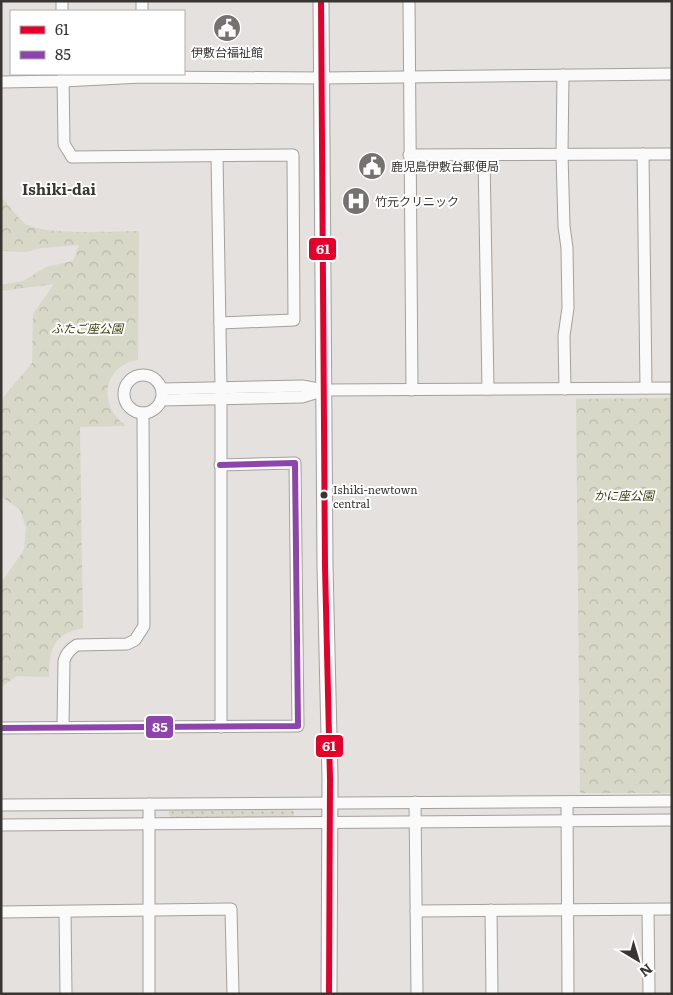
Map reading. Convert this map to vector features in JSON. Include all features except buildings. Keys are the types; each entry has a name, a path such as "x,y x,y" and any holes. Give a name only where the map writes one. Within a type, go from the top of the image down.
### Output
{"street":[{"path":"321,1 325,566 330,802 329,994"},
{"path":"408,1 412,390"},
{"path":"1,82 63,77 142,75 322,78 672,74"},
{"path":"563,75 562,154 568,308 564,336 565,389"},
{"path":"63,77 64,144 72,157 293,155 294,320 220,323"},
{"path":"484,154 488,389"},
{"path":"643,154 646,388"},
{"path":"410,155 672,154"},
{"path":"217,156 221,392 222,727"},
{"path":"144,374 156,379 161,394 155,409 143,413 136,412 126,403 124,390 127,384 137,375 144,374"},
{"path":"161,394 221,392 302,397 324,390 672,388"},
{"path":"63,727 64,661 66,655 72,648 78,645 127,644 135,640 144,626 143,413"},
{"path":"1,728 298,726 295,463 220,464"},
{"path":"1,805 672,801"},
{"path":"415,802 416,994"},
{"path":"567,803 568,994"},
{"path":"149,804 149,994"},
{"path":"1,825 672,820"},
{"path":"1,912 231,909 233,994"},
{"path":"491,910 492,994"},
{"path":"648,910 649,994"},
{"path":"416,911 672,910"},
{"path":"65,912 66,994"}],"green space":[{"name":"ふたご座公園","path":"1,197 24,223 33,227 62,231 139,231 138,360 126,363 117,370 111,378 108,387 108,398 111,408 117,418 126,426 80,427 83,628 65,634 55,644 50,658 49,677 17,676 1,687 1,583 24,550 26,528 20,510 1,496 1,400 32,363 33,314 54,284 1,291 1,285 23,281 46,267 73,261 79,245 42,248 24,252 1,251"},
{"name":"かに座公園","path":"672,398 672,793 580,793 576,399"},
{"path":"290,807 294,811 294,816 290,820 173,820 169,815 169,811 174,808"}],"transit line":[{"name":"61","path":"321,1 325,566 330,779 329,994"},
{"name":"85","path":"1,728 298,726 295,463 220,465"}],"place":[{"name":"伊敷台福祉館","path":"227,28"},
{"name":"鹿児島伊敷台郵便局","path":"372,166"},
{"name":"竹元クリニック","path":"356,201"},
{"name":"Ishiki-newtown central","path":"324,495"}],"district":[{"name":"Ishiki-dai","path":"59,188"}]}
